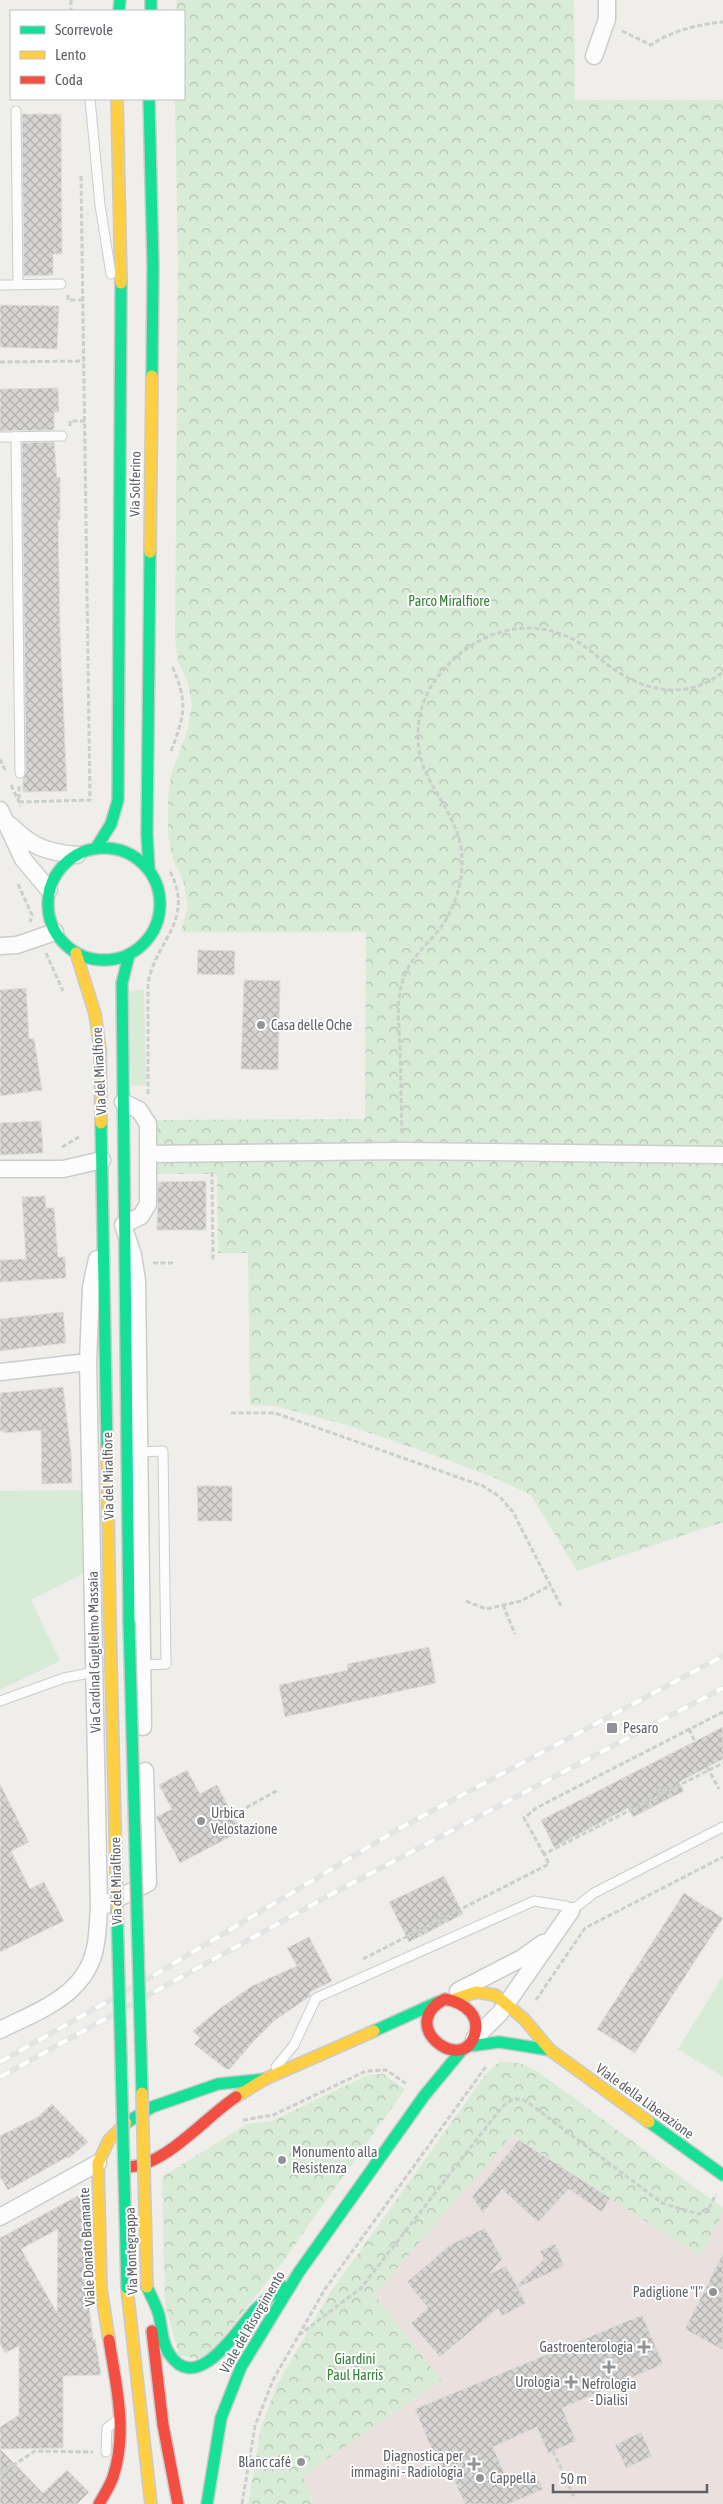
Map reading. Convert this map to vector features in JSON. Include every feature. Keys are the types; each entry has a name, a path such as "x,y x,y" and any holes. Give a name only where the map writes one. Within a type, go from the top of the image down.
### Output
{"main road":[{"name":"Via Solferino","path":"96,848 111,824 118,800 121,339 118,100"},
{"name":"Via Solferino","path":"149,100 153,266 147,836 149,870"},
{"path":"96,848 110,848 125,852 138,859 149,870 157,884 160,900 159,917 148,939 129,955 111,960 93,960 76,953 64,944 55,932 48,912 49,890 55,876 65,864 77,854 96,848"},
{"name":"Via del Miralfiore","path":"76,953 88,986 97,1032 104,1225 110,1623 119,2002"},
{"name":"Via del Miralfiore","path":"129,955 122,983 123,1225 129,1622 139,1994"},
{"name":"Viale della Liberazione","path":"265,2079 446,2000 476,1992 487,1992 507,2003 550,2050 697,2157 721,2181"},
{"name":"Via Montegrappa","path":"139,1994 147,2287 163,2425 178,2504"},
{"path":"387,2026 424,2034 449,2050 468,2045 476,2032 474,2016 466,2006 446,2000 431,2008 424,2034 432,2055"},
{"name":"Via Montegrappa","path":"119,2002 127,2288 151,2504"},
{"name":"Viale della Liberazione","path":"468,2045 487,2041 506,2041 550,2050"},
{"name":"Viale del Risorgimento","path":"207,2504 221,2418 241,2367 299,2272 424,2096 468,2045"},
{"path":"424,2096 429,2071"},
{"path":"265,2079 233,2099 173,2147 155,2158 135,2167 114,2167 98,2163 109,2140 125,2124 152,2107 218,2084 265,2079"},
{"name":"Viale Donato Bramante","path":"98,2163 101,2289 121,2416 119,2454 113,2478 101,2504"},
{"name":"Viale del Risorgimento","path":"147,2287 158,2312 166,2346 173,2360 186,2367 201,2367 216,2358 256,2309 299,2272"},
{"name":"Viale Donato Bramante","path":"101,2504 130,2463 142,2429"}],"street":[{"path":"594,56 605,24 606,0"},
{"path":"2,815 34,845 50,852 77,854"},
{"path":"2,815 23,859 49,890"},
{"path":"0,946 17,945 55,932"},
{"name":"Via del Miralfiore","path":"123,1102 139,1110 148,1124"},
{"path":"123,1225 141,1216 148,1204 148,1124"},
{"path":"148,1154 402,1151 723,1155"},
{"path":"0,1170 63,1169 102,1160"},
{"name":"Via Cardinal Guglielmo Massaia","path":"0,2030 63,1998 87,1972 96,1944 99,1908 88,1362 91,1287 104,1225"},
{"name":"Via del Miralfiore","path":"99,1908 148,1883 143,1709 137,1282 133,1255 123,1225"},
{"path":"0,1372 88,1362"},
{"path":"143,1665 126,1668 102,1679 95,1691 104,1705 115,1712 128,1714 143,1709"},
{"path":"468,2045 507,2003 571,1911"},
{"path":"446,2000 487,1974 522,1958 553,1935"},
{"path":"0,2217 98,2163"}],"lane":[{"path":"90,100 100,205 121,339"},
{"path":"16,111 18,285"},
{"path":"0,285 61,284"},
{"path":"16,436 20,773"},
{"path":"0,437 62,436"},
{"path":"139,1452 163,1451 166,1664 143,1665"},
{"path":"0,1700 64,1678 94,1672"},
{"path":"265,2079 294,2045 316,1998 534,1901 566,1906 571,1911 594,1893 723,1827"},
{"path":"697,2157 717,2159 723,2162"},
{"path":"106,2452 107,2428 121,2416"}],"path":[{"path":"605,24 651,45 660,39 702,24 723,22"},
{"path":"23,811 19,802 90,800 81,166"},
{"path":"0,362 84,361"},
{"path":"402,1151 398,998 405,975 417,953 444,923 457,895 462,865 458,835 447,807 427,774 418,745 419,715 430,687 447,664 469,645 493,634 518,628 544,630 568,636 630,680 655,690 686,690 711,681 723,672"},
{"path":"148,1124 148,983 152,965 173,928 180,907 177,885 166,862"},
{"path":"16,877 32,915 30,922 23,925"},
{"path":"39,952 45,952 49,956 63,992"},
{"path":"62,1147 80,1136 80,1127"},
{"path":"212,1154 213,1262"},
{"path":"149,1263 174,1263"},
{"path":"231,1413 275,1413 482,1486 500,1497 513,1512 561,1606"},
{"path":"466,1601 486,1609 521,1600 550,1585"},
{"path":"503,1605 515,1634"},
{"path":"355,1963 549,1864 524,1818 536,1808 723,1712"},
{"path":"689,1729 695,1742"},
{"path":"636,1753 639,1751 641,1754"},
{"path":"544,1854 723,1763"},
{"path":"708,1769 719,1789"},
{"path":"233,1816 278,1790"},
{"path":"656,1792 660,1790 662,1794"},
{"path":"533,2005 585,1928 723,1857"},
{"path":"242,2504 255,2426 273,2380 336,2274 481,2070 492,2061"},
{"path":"239,2122 250,2118 273,2115 366,2071 386,2070 410,2086"},
{"path":"299,2335 361,2288 502,2107 512,2099 520,2098 530,2104 662,2204 698,2214 707,2212 721,2181"},
{"path":"553,2451 574,2497"},
{"path":"0,2474 35,2452 106,2452"}],"shaded area":[{"path":"512,2135 700,2256 723,2213 723,2504 314,2504 303,2476 441,2380 374,2295"}],"green space":[{"name":"Parco Miralfiore","path":"177,0 574,0 575,100 723,100 723,1522 577,1571 531,1495 498,1479 350,1426 276,1406 250,1405 248,1253 218,1253 217,1174 156,1174 155,1120 365,1119 366,932 181,932 188,907 184,883 173,860 168,835 168,799 171,775 187,731 192,705 188,683 178,661 175,640 178,266 175,100 185,100 185,10 176,10"},
{"path":"144,990 146,1085 131,1086 128,991"},
{"path":"82,1490 83,1574 31,1600 60,1661 0,1690 0,1491"},
{"path":"723,1976 723,2077 678,2049"},
{"name":"Giardini Paul Harris","path":"499,2062 519,2063 537,2071 723,2208 723,2213 700,2256 512,2135 374,2295 441,2380 303,2476 314,2504 248,2504 261,2427 278,2383 330,2293 486,2074"},
{"path":"383,2074 405,2089 282,2263 211,2352 200,2359 179,2355 165,2304 162,2177 247,2124 272,2121 368,2075"}],"building":[{"path":"22,114 61,114 62,254 53,254 53,275 24,276"},
{"path":"0,305 59,306 57,349 0,347"},
{"path":"58,388 59,412 54,412 54,430 0,431 0,389"},
{"path":"54,442 57,478 60,477 60,520 58,520 60,632 67,791 23,792 23,778 26,773 22,443"},
{"path":"198,950 235,951 234,975 197,974"},
{"name":"Casa delle Oche","path":"244,980 280,981 278,1070 241,1069"},
{"path":"26,988 29,1039 34,1038 42,1090 0,1096 0,990"},
{"path":"41,1121 43,1153 0,1155 0,1123"},
{"path":"206,1181 206,1230 157,1230 158,1182"},
{"path":"45,1196 46,1208 54,1208 58,1257 65,1257 66,1278 0,1282 0,1260 26,1259 22,1197"},
{"path":"63,1312 66,1343 0,1351 0,1319"},
{"path":"63,1387 71,1452 72,1483 42,1484 41,1430 4,1433 4,1431 0,1431 0,1393"},
{"path":"197,1486 232,1486 232,1521 198,1521"},
{"path":"429,1647 436,1683 285,1717 279,1685 348,1670 347,1664"},
{"name":"Pesaro","path":"723,1727 723,1759 679,1782 684,1791 633,1817 628,1808 554,1847 541,1820"},
{"path":"187,1770 200,1794 217,1785 241,1831 180,1863 156,1817 172,1809 159,1785"},
{"path":"0,1784 29,1842 11,1851 30,1889 44,1882 64,1921 0,1952"},
{"path":"444,1876 463,1914 409,1942 389,1902"},
{"path":"684,1893 723,1918 635,2053 597,2029"},
{"path":"309,1937 332,1981 310,1992 310,1996 274,2021 230,2069 226,2069 194,2044 200,2038 193,2031 218,2010 252,1986 297,1966 287,1948"},
{"path":"52,2104 88,2142 69,2158 67,2157 8,2190 0,2177 0,2136 38,2117"},
{"path":"519,2140 610,2198 602,2212 569,2189 538,2222 502,2189 483,2213 472,2197"},
{"path":"85,2192 87,2289 93,2339 95,2339 101,2375 63,2376 63,2448 0,2449 0,2427 19,2415 19,2346 5,2353 0,2344 0,2238","holes":["58,2229 57,2313 21,2249"]},
{"path":"485,2228 502,2259 489,2274 506,2266 526,2303 502,2316 498,2308 440,2357 411,2323 428,2308 407,2282 450,2245"},
{"path":"555,2244 564,2266 519,2287 517,2285 544,2259 540,2251"},
{"name":"Padiglione \"I\"","path":"723,2254 723,2350 685,2329"},
{"path":"642,2315 663,2364 562,2408 576,2441 548,2453 537,2427 493,2447 508,2482 534,2471 543,2489 509,2504 465,2504 448,2466 440,2469 415,2409"},
{"path":"641,2432 652,2456 626,2468 615,2445"},
{"path":"0,2449 43,2493 67,2470 89,2492 77,2504 0,2504"}],"railway":[{"path":"0,2062 151,1977 402,1827 723,1656"},
{"path":"0,2077 339,1890 723,1688"}],"traffic: fast":[{"path":"119,10 120,0"},
{"path":"151,0 151,10"},
{"path":"149,100 153,266 152,376"},
{"path":"96,848 111,824 118,800 121,283"},
{"path":"149,869 147,835 150,552"},
{"path":"104,848 125,852 144,864 156,883 160,904 156,925 144,944 125,956 104,960 83,956 64,944 52,925 48,904 52,883 64,864 83,852 104,848"},
{"path":"129,955 122,983 129,1622"},
{"path":"101,1123 107,1449"},
{"path":"129,1622 142,2093"},
{"path":"117,1908 127,2288"},
{"path":"374,2031 438,2002"},
{"path":"469,2046 499,2042 550,2050"},
{"path":"207,2504 221,2418 241,2367 299,2272 424,2096 462,2050"},
{"path":"126,2123 152,2107 218,2084 265,2079"},
{"path":"649,2122 723,2175"},
{"path":"147,2287 159,2315 167,2351 181,2366 193,2368 205,2363 217,2354 256,2309 282,2286"}],"traffic: slow":[{"path":"117,100 121,283"},
{"path":"150,552 152,376"},
{"path":"76,953 95,1014 100,1049 101,1123"},
{"path":"107,1449 110,1623"},
{"path":"110,1623 117,1908"},
{"path":"455,1999 476,1992 495,1995 524,2019 550,2050 649,2122"},
{"path":"236,2097 265,2079 374,2031"},
{"path":"142,2093 147,2287"},
{"path":"109,2340 101,2289 98,2163 109,2140 126,2123"},
{"path":"127,2288 151,2504"}],"traffic: jam":[{"path":"445,1999 465,2007 474,2017 476,2024 473,2039 466,2048 456,2050 445,2047 435,2041 429,2031 427,2020 432,2009 445,1999"},
{"path":"126,2167 141,2165 170,2150 236,2097"},
{"path":"152,2331 163,2425 178,2504"},
{"path":"99,2504 113,2477 120,2443 119,2408 109,2340"}],"place":[{"name":"Casa delle Oche","path":"261,1025"},
{"name":"Pesaro","path":"612,1728"},
{"name":"Urbica Velostazione","path":"201,1821"},
{"name":"Monumento alla Resistenza","path":"282,2160"},
{"name":"Padiglione \"I\"","path":"713,2292"},
{"name":"Gastroenterologia","path":"644,2347"},
{"name":"Nefrologia - Dialisi","path":"609,2367"},
{"name":"Urologia","path":"571,2382"},
{"name":"Blanc café","path":"301,2462"},
{"name":"Diagnostica per immagini - Radiologia","path":"474,2464"},
{"name":"Cappella","path":"480,2478"}]}
